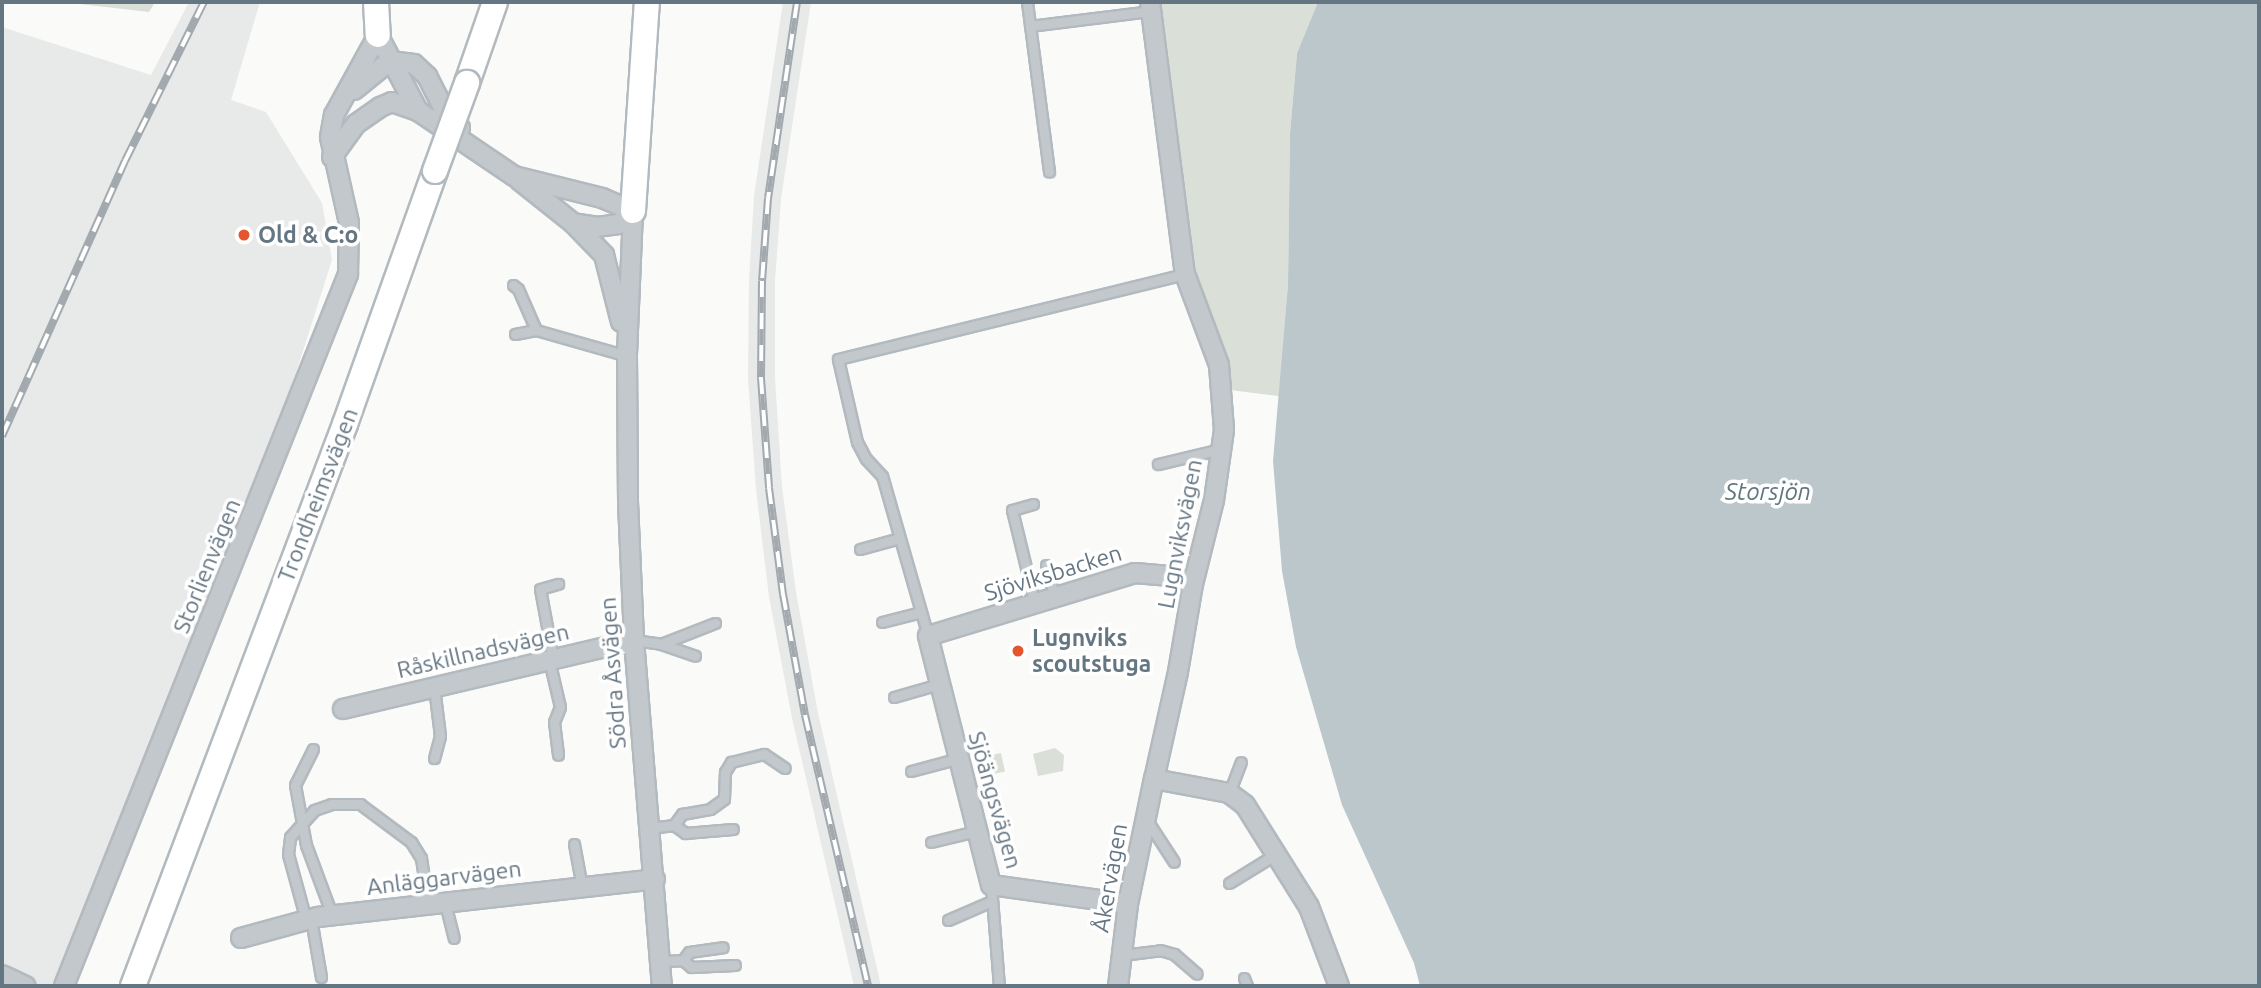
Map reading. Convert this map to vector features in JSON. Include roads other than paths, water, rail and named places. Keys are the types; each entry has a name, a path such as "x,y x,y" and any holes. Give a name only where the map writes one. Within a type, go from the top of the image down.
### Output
{"main road":[{"path":"376,2 377,35"},
{"name":"Trondheimsvägen","path":"133,986 345,424 495,2"},
{"path":"633,211 647,2"}],"street":[{"name":"Lugnviksvägen","path":"1151,6 1185,274 1219,365 1224,429 1214,500 1193,584 1178,673 1154,779"},
{"path":"377,35 418,111"},
{"name":"Storlienvägen","path":"64,986 348,274 349,223 332,157 330,137 334,115 347,96 377,35"},
{"path":"347,96 390,61 414,64 427,76 444,110 481,152"},
{"path":"332,157 356,124 392,102 418,111 481,152"},
{"name":"Södra Åsvägen","path":"481,152 573,223 604,255 616,293 627,356"},
{"path":"514,176 602,198 633,211 619,223 598,227 573,223"},
{"name":"Södra Åsvägen","path":"633,211 627,356 628,502 634,640 662,986"},
{"name":"Sjöviksbacken","path":"928,636 1135,573 1170,576 1193,584"},
{"name":"Sjöängsvägen","path":"928,636 991,893 1128,904"},
{"name":"Råskillnadsvägen","path":"342,709 634,640"},
{"path":"1154,779 1229,793 1245,806 1309,907 1339,986"},
{"name":"Åkervägen","path":"1118,986 1128,904 1154,779"},
{"name":"Anläggarvägen","path":"241,938 309,919 654,879"},
{"path":"2,975 26,986"}],"lane":[{"path":"1027,2 1049,172"},
{"path":"1030,26 1151,6"},
{"path":"928,636 883,476 866,459 857,442 838,359 1185,274"},
{"path":"513,285 519,289 536,330"},
{"path":"515,334 536,330 627,356"},
{"path":"1158,464 1222,449"},
{"path":"1033,504 1012,510 1035,604"},
{"path":"860,550 900,538"},
{"path":"1046,565 1055,598"},
{"path":"558,584 540,589 560,707 554,722 558,755"},
{"path":"882,622 921,612"},
{"path":"661,644 715,623"},
{"path":"634,640 661,644 695,656"},
{"path":"894,697 939,684"},
{"path":"434,687 440,736 434,758"},
{"path":"313,749 295,785 302,824 332,916"},
{"path":"674,825 682,814 710,809 724,799 725,772 732,762 764,754 785,768"},
{"path":"911,771 956,759"},
{"path":"1229,793 1241,762"},
{"path":"321,977 309,919 288,854 290,837 314,810 331,804 360,804 411,842 421,858 437,904 454,938"},
{"path":"1146,819 1174,862"},
{"path":"650,828 674,825 685,833 733,829"},
{"path":"931,842 976,831"},
{"path":"575,844 582,887"},
{"path":"1229,883 1276,854"},
{"path":"948,920 991,893 999,986"},
{"path":"683,960 689,953 723,947"},
{"path":"1122,955 1160,950 1174,954 1197,974"},
{"path":"660,961 683,960 691,967 735,965"}],"water":[{"name":"Storsjön","path":"1318,2 2259,2 2259,986 1420,986 1414,963 1342,805 1296,647 1282,571 1273,461 1288,284 1290,133 1297,53"}],"railway":[{"path":"2,436 125,161 204,2"},
{"path":"797,2 768,198 762,281 761,378 769,488 783,594 805,715 868,986"}],"place":[{"name":"Old & C:o","path":"244,235"},
{"name":"Lugnviks scoutstuga","path":"1018,651"}]}
